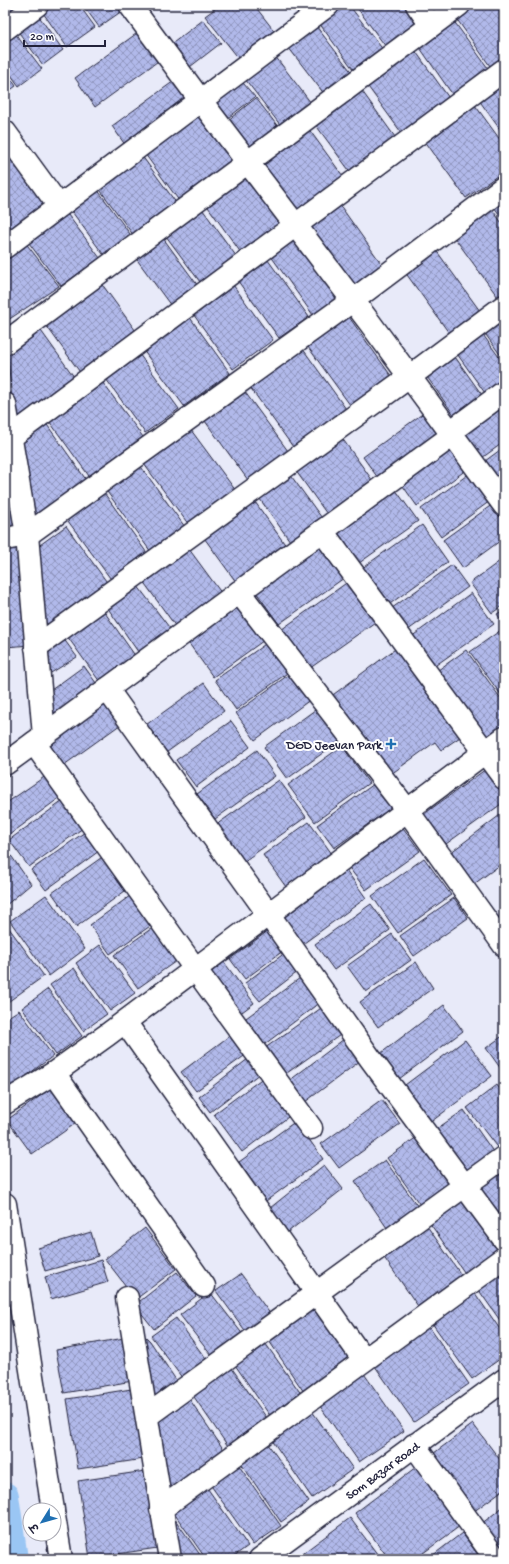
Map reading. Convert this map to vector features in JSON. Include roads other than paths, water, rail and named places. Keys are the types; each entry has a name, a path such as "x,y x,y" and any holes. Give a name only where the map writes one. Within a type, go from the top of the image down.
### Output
{"street":[{"path":"5,29 37,5"},
{"path":"130,5 504,505"},
{"path":"5,247 328,5"},
{"path":"417,5 431,25"},
{"path":"5,343 459,5"},
{"path":"11,437 504,70"},
{"path":"5,132 59,206"},
{"path":"5,539 27,535 352,301 504,187"},
{"path":"36,647 409,377 504,306"},
{"path":"5,764 322,532 504,392"},
{"path":"5,404 27,535 36,647 39,739 196,970 311,1128"},
{"path":"322,532 504,778"},
{"path":"239,592 407,810 504,945"},
{"path":"107,689 370,1058 504,1239"},
{"path":"5,1103 54,1073 125,1022 504,738"},
{"path":"125,1022 364,1360"},
{"path":"54,1073 204,1286"},
{"path":"146,1416 504,1157"},
{"path":"5,1204 52,1502"},
{"path":"161,1509 504,1258"},
{"path":"127,1298 170,1559"},
{"name":"Som Bazar Road","path":"264,1558 504,1380"},
{"path":"414,1446 496,1559"},
{"path":"58,1542 61,1559"}],"waterway":[{"path":"5,1496 14,1559"}],"place":[{"name":"DGD Jeevan Park","path":"391,744"}]}
